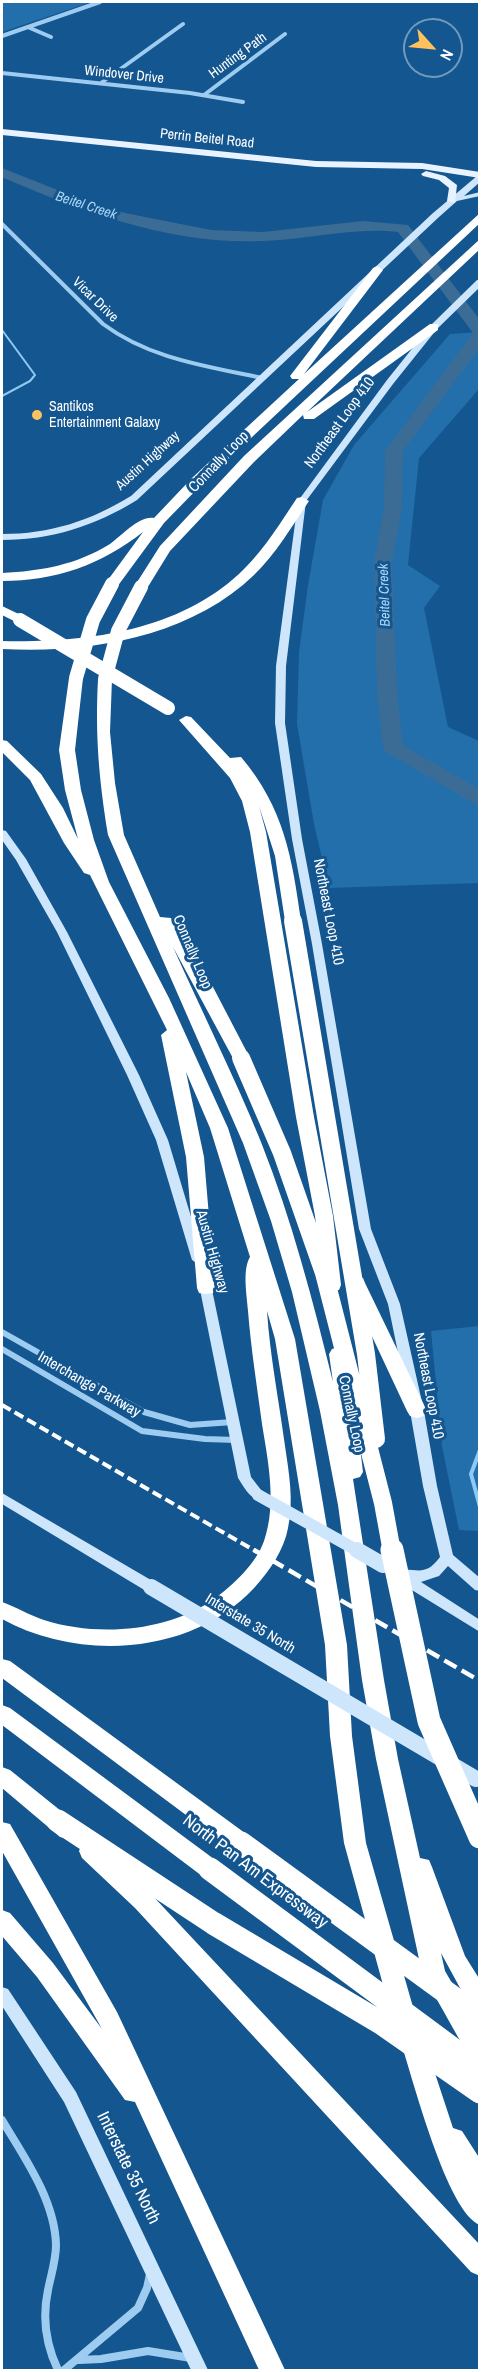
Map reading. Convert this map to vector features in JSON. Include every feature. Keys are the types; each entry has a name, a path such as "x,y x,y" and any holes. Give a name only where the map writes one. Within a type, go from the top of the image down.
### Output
{"highway":[{"name":"Connally Loop","path":"426,2083 392,1982 355,1843 341,1736 336,1645 294,1382 285,1339 219,1128 161,998 101,882 86,840 73,790 67,750 75,678 93,620 112,584 159,520 197,481 257,428 401,288 480,216"},
{"name":"Connally Loop","path":"399,1806 387,1759 373,1680 344,1481 330,1411 298,1282 280,1221 252,1143 134,871 116,835 107,783 103,732 105,679 109,654 127,610 165,549 249,459 480,242"},
{"path":"257,428 377,270"},
{"path":"249,459 434,327"},
{"path":"2,577 32,576 70,569 109,553 197,481"},
{"path":"2,645 37,647 79,643 145,630 199,609 219,597 250,572 302,501"},
{"path":"2,610 186,720 226,749 245,769 264,795 283,853 366,1354 383,1503"},
{"path":"186,720 221,756 250,801 258,832 304,1117 324,1216 358,1505 373,1680"},
{"path":"2,744 36,777 55,808 72,843 111,901"},
{"path":"134,871 193,964 241,1058 282,1153 324,1273 383,1503 404,1613 429,1721 480,1837"},
{"path":"161,998 195,1157 206,1288"},
{"path":"324,1216 417,1411"},
{"path":"6,1611 43,1629 72,1635 126,1636 185,1626 225,1604 253,1576 272,1548 278,1530 281,1490 255,1296 258,1250"},
{"name":"North Pan Am Expressway","path":"2,1666 480,2017"},
{"name":"North Pan Am Expressway","path":"2,1714 480,2069"},
{"path":"2,1776 58,1821 143,1902 480,2264"},
{"path":"399,1806 455,1959 480,2003"},
{"path":"399,1806 434,1973 480,2054"},
{"path":"58,1821 213,1923 381,2023 480,2091"},
{"path":"2,1831 109,2019 272,2370"},
{"path":"2,1920 45,1970 159,2126"},
{"path":"426,2083 458,2150 480,2182"},
{"path":"426,2083 458,2179 480,2214"}],"main road":[{"name":"Perrin Beitel Road","path":"2,132 316,164 417,168 478,180"},
{"path":"417,168 480,164"},
{"path":"417,168 442,178 454,187 452,201"},
{"path":"262,378 436,215 478,180"},
{"path":"452,201 480,194"},
{"name":"Northeast Loop 410","path":"447,1557 430,1486 417,1411 394,1304 365,1229 297,839 282,734 281,666 302,501 390,382 434,327 480,282"},
{"name":"Austin Highway","path":"2,537 36,536 67,531 105,517 135,498 262,378"},
{"name":"Austin Highway","path":"2,833 21,859 62,932 133,1075 162,1140 206,1288 245,1478 258,1495 398,1575 419,1578 433,1575 447,1557"},
{"name":"Interstate 35 North","path":"2,1497 478,1780"},
{"path":"447,1557 480,1586"},
{"path":"398,1575 480,1627"},
{"name":"Interstate 35 North","path":"2,1994 70,2097 197,2364"}],"street":[{"path":"2,36 100,2"},
{"path":"100,83 183,24"},
{"path":"29,27 51,37"},
{"name":"Hunting Path","path":"204,95 285,34"},
{"name":"Windover Drive","path":"2,73 204,95 243,102"},
{"name":"Vicar Drive","path":"2,224 101,322 121,338 161,355 262,378"},
{"name":"Interchange Parkway","path":"2,1332 144,1412 190,1425 233,1422"},
{"name":"Interchange Parkway","path":"2,1349 142,1431 205,1439 237,1440"},
{"path":"2,2120 51,2210 56,2245 45,2301 45,2320 47,2342 58,2370"},
{"path":"64,2370 79,2360 96,2342 133,2316 149,2286 151,2265"},
{"path":"79,2360 101,2359 148,2351 197,2364"}],"shaded area":[{"path":"2,2 91,2 2,32"},
{"path":"479,332 479,389 419,458 408,565 440,586 424,608 448,727 479,741 479,883 329,888 314,824 297,724 299,652 323,500 354,445 450,334"},
{"path":"479,1326 479,1531 459,1530 442,1446 431,1331"}],"waterway":[{"name":"Beitel Creek","path":"2,172 60,196 119,216 180,230 263,237 343,227 403,228 480,332"},
{"path":"2,330 35,375 30,381 2,396"},
{"name":"Beitel Creek","path":"480,335 394,451 393,508 383,562 387,692 393,748 480,799"},
{"path":"480,1450 471,1474 480,1507"}],"railway":[{"path":"2,1405 257,1552"},
{"path":"254,1550 480,1681"}],"place":[{"name":"Santikos Entertainment Galaxy","path":"37,415"}]}
